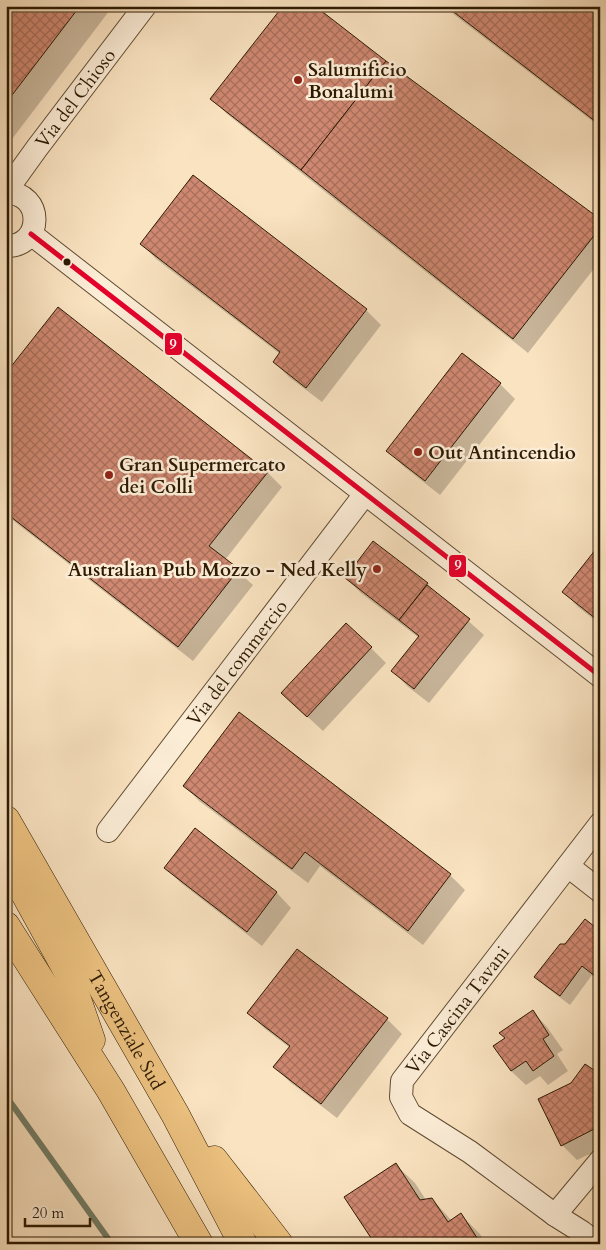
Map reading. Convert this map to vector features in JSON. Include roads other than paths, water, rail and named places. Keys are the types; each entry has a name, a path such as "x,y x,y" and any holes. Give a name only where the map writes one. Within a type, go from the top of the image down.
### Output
{"highway":[{"name":"Tangenziale Sud","path":"6,820 175,1114 243,1244"},
{"path":"6,859 67,970 91,1042 111,1091"},
{"path":"6,926 111,1091 198,1244"},
{"path":"175,1114 214,1159 279,1244"}],"street":[{"name":"Via del Chioso","path":"8,193 14,180 37,148 145,6"},
{"path":"6,246 20,243 30,234 34,226 33,211 24,198 17,194 8,193"},
{"path":"30,234 600,676"},
{"name":"Via del commercio","path":"108,831 365,494"},
{"name":"Via Cascina Tavani","path":"598,1244 555,1215 470,1152 410,1114 401,1097 402,1081 600,824"},
{"path":"568,866 600,891"},
{"path":"555,1215 600,1161"}],"waterway":[{"path":"6,1096 112,1244"}],"place":[{"name":"Salumificio Bonalumi","path":"298,80"},
{"name":"Out Antincendio","path":"418,452"},
{"name":"Gran Supermercato dei Colli","path":"109,475"},
{"name":"Australian Pub Mozzo - Ned Kelly","path":"377,569"}]}
